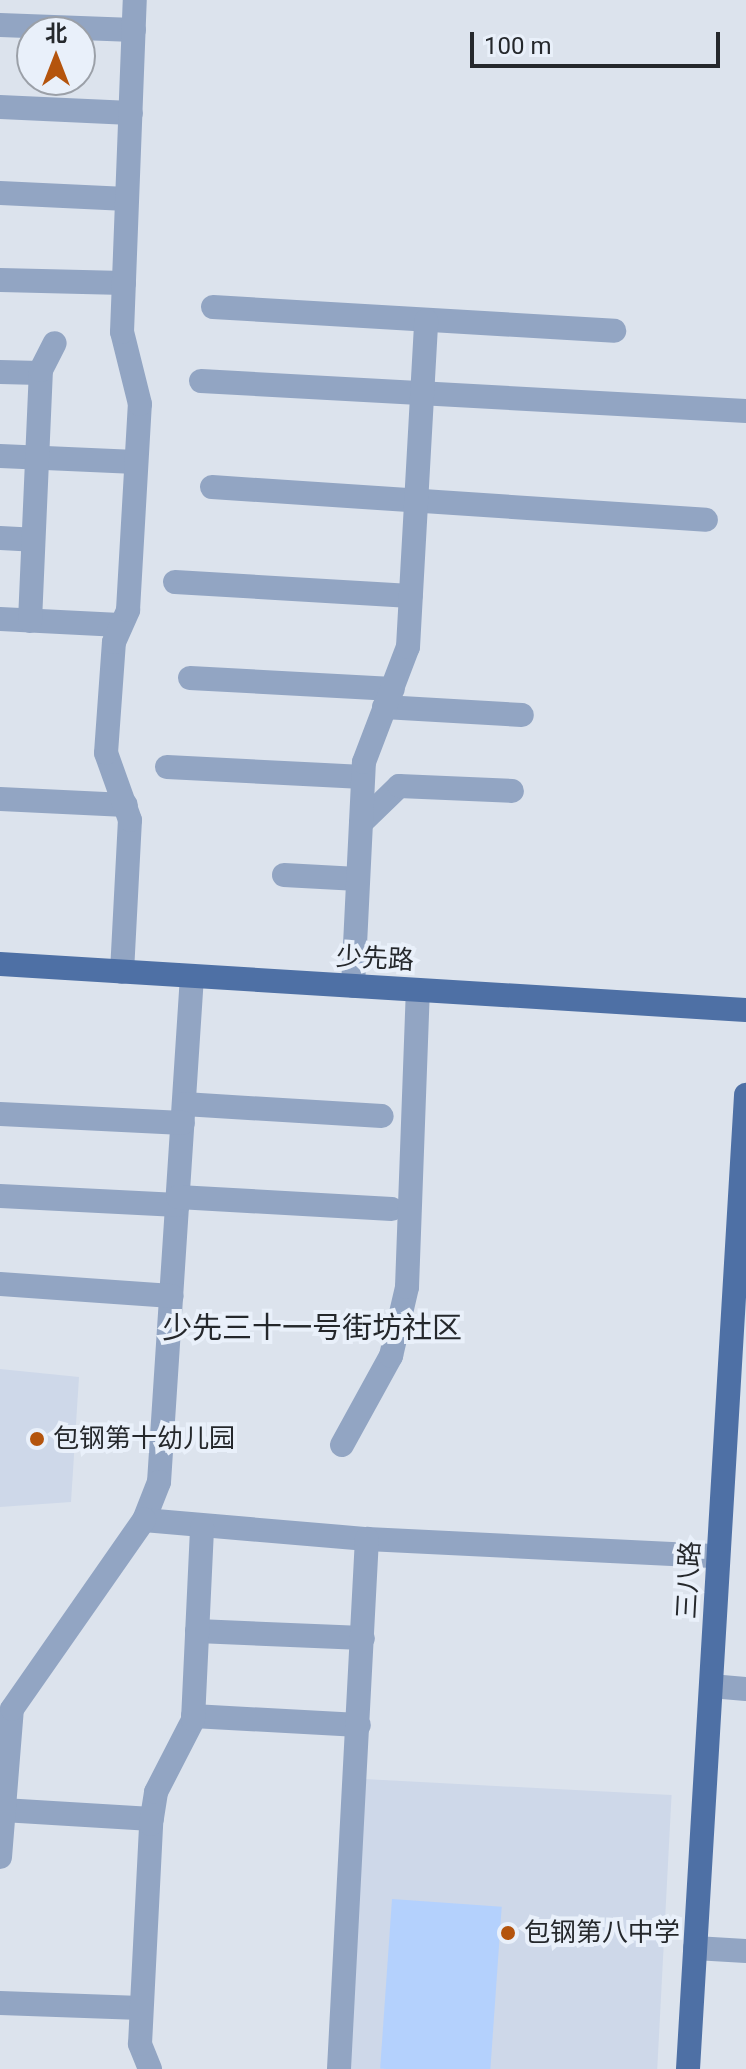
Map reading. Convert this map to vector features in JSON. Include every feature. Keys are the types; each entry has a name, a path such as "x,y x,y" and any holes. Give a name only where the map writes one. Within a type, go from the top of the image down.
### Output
{"main road":[{"name":"少先路","path":"0,964 746,1010"},
{"name":"三八路","path":"688,2069 746,1095"}],"street":[{"path":"122,972 130,828 126,805 106,753 114,642 128,610 140,397 123,342 135,0"},
{"path":"0,25 134,30"},
{"path":"0,107 131,113"},
{"path":"0,193 127,199"},
{"path":"0,280 124,283"},
{"path":"213,307 614,331"},
{"path":"353,986 366,747 408,647 426,320"},
{"path":"30,621 40,373 44,357 55,343"},
{"path":"0,372 40,373"},
{"path":"201,381 746,411"},
{"path":"0,456 136,462"},
{"path":"212,487 706,520"},
{"path":"0,538 33,540"},
{"path":"175,582 411,596"},
{"path":"0,619 120,625"},
{"path":"190,678 522,715"},
{"path":"167,767 363,777"},
{"path":"361,823 399,786 512,791"},
{"path":"0,799 126,805"},
{"path":"284,875 358,879"},
{"path":"0,1853 3,1737 18,1696 144,1520 159,1482 192,976"},
{"path":"342,1445 391,1356 407,1287 418,990"},
{"path":"0,1114 382,1116"},
{"path":"0,1196 392,1209"},
{"path":"0,1284 172,1296"},
{"path":"144,1520 367,1539 718,1556"},
{"path":"150,2069 140,2044 152,1819 156,1792 193,1716 202,1527"},
{"path":"339,2069 367,1539"},
{"path":"197,1631 363,1638"},
{"path":"711,1686 746,1689"},
{"path":"193,1716 359,1725"},
{"path":"3,1810 152,1819"},
{"path":"695,1948 746,1951"},
{"path":"0,2003 141,2008"}],"shaded area":[{"name":"包钢第十幼儿园","path":"0,1369 79,1377 71,1502 0,1507"},
{"name":"包钢第八中学","path":"364,1779 672,1795 657,2069 349,2069"},
{"path":"392,1899 502,1907 490,2069 380,2069"}],"place":[{"name":"包钢第十幼儿园","path":"37,1439"},
{"name":"包钢第八中学","path":"508,1933"}],"district":[{"name":"少先三十一号街坊社区","path":"312,1328"}]}
